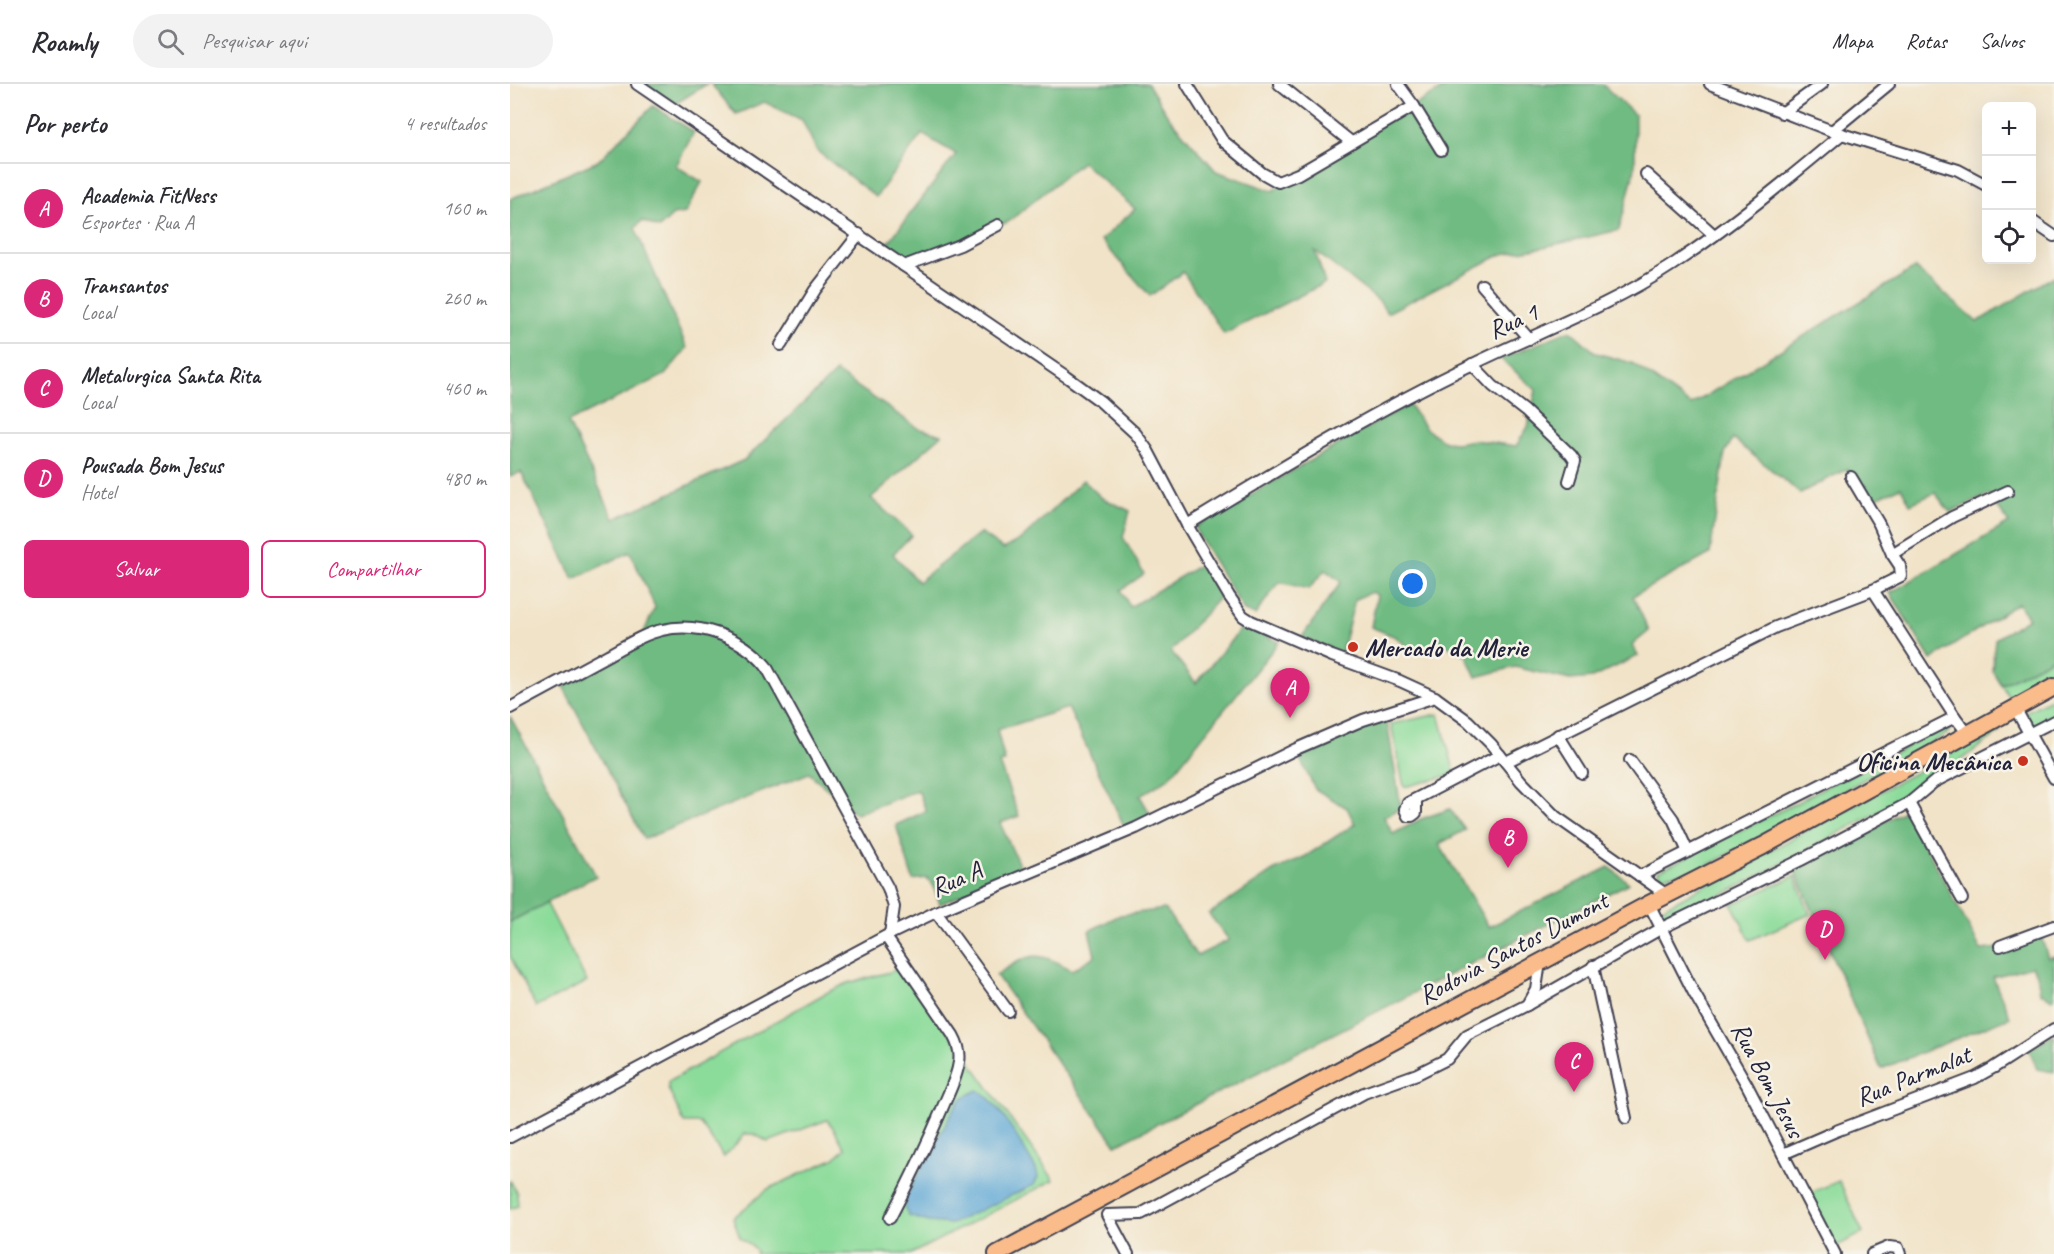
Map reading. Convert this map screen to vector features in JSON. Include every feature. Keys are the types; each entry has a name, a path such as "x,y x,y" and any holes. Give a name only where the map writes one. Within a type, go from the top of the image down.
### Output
{"highway":[{"name":"Rodovia Santos Dumont","path":"997,1254 1540,962 1763,846 2054,687"}],"street":[{"path":"637,84 1067,377 1122,419 1148,451 1187,525 1243,616 1332,656 1435,696 1468,722 1503,758 1532,793 1556,816 1667,895"},
{"path":"1187,84 1222,140 1274,181 1288,179 1414,106"},
{"path":"1279,84 1351,142"},
{"path":"1398,84 1441,150"},
{"path":"1710,84 1837,133 1958,170 1982,183"},
{"path":"1782,113 1822,84"},
{"name":"Rua 1","path":"1187,525 1335,435 1472,364 1631,289 1671,266 1714,235 1837,133 1889,84"},
{"path":"1646,174 1714,235"},
{"path":"2036,224 2054,236"},
{"path":"904,266 960,245 998,225"},
{"path":"781,345 814,290 859,234"},
{"path":"1482,285 1529,339"},
{"path":"1472,364 1493,386 1525,411 1571,455 1575,461 1569,481"},
{"path":"1416,800 1503,758 1558,735 1776,627 1873,590 1901,576 1900,566 1879,524 1851,477"},
{"path":"1892,554 1952,518 2008,491"},
{"path":"1873,590 1968,734"},
{"path":"510,708 655,632 687,628 720,634 754,654 766,666 888,888 894,907 888,936 958,1043 959,1064 953,1084 922,1157 890,1218"},
{"name":"Rua A","path":"510,1137 936,912 1136,828 1296,749 1363,720 1435,696"},
{"path":"2015,708 2054,778"},
{"path":"1640,876 1955,717"},
{"path":"1128,1254 1107,1215 1144,1212 1364,1093 1417,1074 1439,1063 1451,1055 1467,1035 1527,1005 1662,928 1802,860 1909,803 1934,782 2054,721"},
{"path":"1558,735 1582,773"},
{"path":"1629,760 1673,819 1688,852"},
{"path":"1909,803 1962,899"},
{"name":"Rua Bom Jesus","path":"1649,904 1694,993 1747,1084 1835,1254"},
{"path":"936,912 1008,1011"},
{"path":"2000,945 2054,926"},
{"path":"1527,1005 1536,989 1540,962"},
{"path":"1593,966 1626,1118"},
{"name":"Rua Parmalat","path":"1783,1154 1836,1131 1975,1078 2054,1029"},
{"path":"1872,1254 1893,1247 1898,1248 1900,1254"}],"green space":[{"path":"644,84 707,84 675,104"},
{"path":"711,84 1148,84 1168,116 1216,171 1273,191 1288,179 1444,88 1442,84 1602,84 1635,115 1635,168 1619,230 1502,254 1387,313 1380,302 1315,251 1325,283 1224,334 1183,272 1150,296 1101,240 1135,209 1082,162 1008,222 906,262 884,248 956,154 922,134 876,197 817,151 802,120 764,102 736,114"},
{"path":"653,106 694,132 676,166 702,182 685,213 673,215 659,228 642,221 635,228 687,348 665,375 568,422 614,519 744,460 836,372 918,428 942,435 871,498 912,535 893,554 918,582 980,533 1003,549 1023,538 1083,480 1102,498 1130,511 1123,537 1144,574 1121,590 1130,607 1203,563 1220,597 1171,651 1196,683 1243,626 1279,642 1169,778 1140,796 1151,815 1125,828 1068,708 997,730 1005,762 999,763 1019,816 1000,823 1021,869 940,904 933,885 927,878 913,880 896,825 926,811 918,790 856,814 809,773 644,839 563,686 637,648 655,607 630,552 574,579 521,472 510,477 510,199 598,161"},
{"path":"1915,268 1977,322 2054,276 2054,657 2001,685 1992,670 1995,639 2029,618 2018,603 1931,660 1890,593 2009,523 1989,495 1950,512 1935,493 1910,504 1901,487 1872,500 1847,469 1800,493 1733,439 1725,453 1710,554 1633,596 1649,631 1632,645 1638,656 1592,678 1570,680 1515,667 1476,677 1466,655 1448,646 1434,646 1424,651 1412,651 1396,637 1371,627 1377,595 1372,592 1355,599 1341,654 1302,637 1341,582 1325,570 1309,589 1279,582 1255,615 1244,611 1196,531 1196,526 1409,404 1425,428 1445,442 1474,440 1516,446 1528,427 1536,390 1501,359 1570,330 1596,353 1632,363 1691,405"},
{"path":"2054,657 2054,679 2011,700 2001,685"},
{"path":"2054,697 2054,717 2035,725 2026,725 2020,715"},
{"path":"1439,714 1455,774 1404,787 1391,724"},
{"path":"510,716 596,876 510,922"},
{"path":"1387,722 1401,808 1384,817 1393,834 1421,819 1450,809 1465,830 1439,844 1489,927 1609,867 1629,883 1116,1145 996,975 1017,962 1033,956 1049,959 1072,970 1095,956 1089,931 1120,915 1165,909 1197,956 1229,940 1209,914 1273,871 1306,856 1355,824 1347,808 1315,789 1299,757 1354,730"},
{"path":"1950,723 1952,726 1947,734 1701,869 1660,875 1658,871 1891,755"},
{"path":"1993,731 2000,732 1890,806 1728,892 1682,913 1658,916 1657,911"},
{"path":"1906,810 1981,950 2001,948 2040,933 2048,958 2054,956 2054,997 2052,999 2040,992 2037,974 2032,966 1993,977 2010,1017 1881,1069 1794,868"},
{"path":"1795,876 1810,914 1750,940 1732,904"},
{"path":"546,902 587,982 536,1007 510,956 510,922"},
{"path":"898,968 928,1002 1054,1180 911,1254 755,1254 756,1251 740,1238 733,1218 768,1189 833,1159 845,1149 827,1120 768,1142 754,1134 745,1134 724,1157 700,1123 684,1123 668,1088 668,1082 824,994 848,983"},
{"path":"2054,1034 2054,1072 2037,1069 2029,1049"},
{"path":"510,1180 517,1193 518,1206 510,1209"},
{"path":"1839,1181 1863,1233 1833,1248 1808,1194"}],"water":[{"path":"978,1090 1002,1114 1036,1169 1038,1177 1034,1185 951,1224 929,1222 909,1216 905,1209 907,1195 954,1109 962,1098"}],"place":[{"name":"Mercado da Merie","path":"1353,647"},
{"name":"Academia FitNess","path":"1290,718"},
{"name":"Oficina Mecânica","path":"2023,761"},
{"name":"Transantos","path":"1508,868"},
{"name":"Pousada Bom Jesus","path":"1825,960"},
{"name":"Metalurgica Santa Rita","path":"1574,1092"}]}
